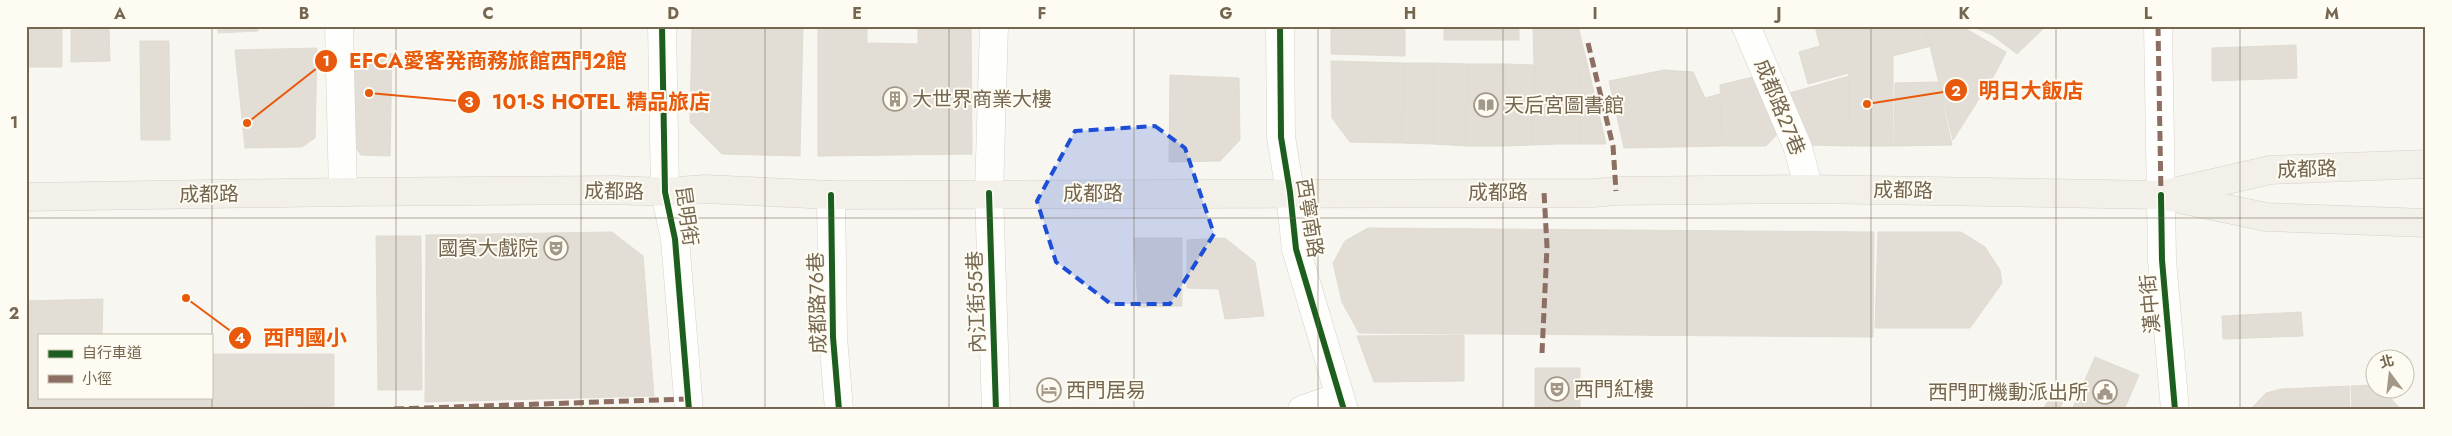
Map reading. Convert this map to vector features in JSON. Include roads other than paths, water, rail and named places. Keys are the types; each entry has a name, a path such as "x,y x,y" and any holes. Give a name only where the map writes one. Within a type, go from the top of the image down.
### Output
{"main road":[{"name":"成都路","path":"2161,195 2270,170 2426,164"},
{"name":"成都路","path":"26,197 343,192 614,190 666,192 705,189 831,195 1290,192 1594,193 1616,191 1809,189 2161,195 2266,217 2426,224"}],"street":[{"path":"340,26 343,192"},
{"name":"昆明街","path":"662,26 666,192 675,239 689,410"},
{"name":"內江街55巷","path":"994,26 989,193 996,410"},
{"name":"西寧南路","path":"1280,26 1281,137 1290,192 1296,249 1341,403"},
{"name":"成都路27巷","path":"1746,26 1798,148 1809,189"},
{"name":"漢中街","path":"2158,26 2162,260 2175,410"},
{"name":"成都路76巷","path":"831,195 833,337 839,410"},
{"path":"1302,410 1341,403"}],"place":[{"name":"101-S HOTEL 精品旅店","path":"369,93"},
{"name":"大世界商業大樓","path":"895,99"},
{"name":"明日大飯店","path":"1867,104"},
{"name":"天后宮圖書館","path":"1486,105"},
{"name":"EFCA愛客発商務旅館西門2館","path":"247,123"},
{"name":"國賓大戲院","path":"556,248"},
{"name":"西門國小","path":"186,298"},
{"name":"西門紅樓","path":"1557,389"},
{"name":"西門居易","path":"1049,390"},
{"name":"西門町機動派出所","path":"2105,392"}]}
